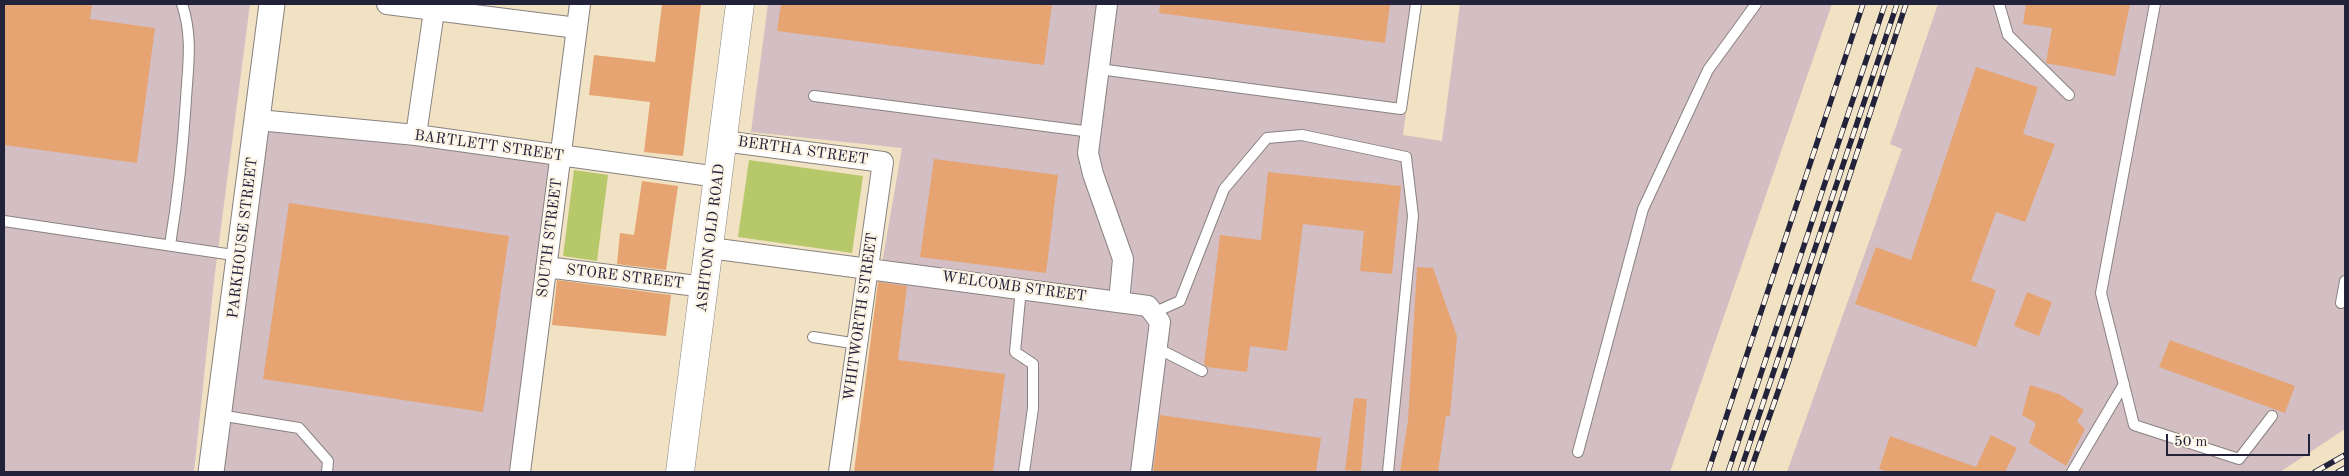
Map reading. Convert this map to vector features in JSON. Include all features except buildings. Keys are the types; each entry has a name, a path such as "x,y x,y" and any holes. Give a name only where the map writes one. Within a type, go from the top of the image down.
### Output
{"highway":[{"name":"ASHTON OLD ROAD","path":"680,472 740,4"}],"street":[{"name":"PARKHOUSE STREET","path":"212,472 272,4"},
{"path":"387,4 434,7 577,28"},
{"name":"SOUTH STREET","path":"520,472 580,4"},
{"path":"1108,4 1088,153 1093,174 1123,259 1119,302"},
{"path":"416,135 434,7"},
{"name":"BARTLETT STREET","path":"258,120 416,135 718,177"},
{"name":"BERTHA STREET","path":"722,141 883,162"},
{"name":"WHITWORTH STREET","path":"839,472 883,162"},
{"name":"WELCOMB STREET","path":"710,248 1148,306 1153,313"},
{"name":"STORE STREET","path":"546,267 705,287"},
{"path":"1142,472 1160,322 1153,313"}],"lane":[{"path":"170,245 180,183 189,47 189,23 182,4"},
{"path":"1099,69 1401,109 1416,4"},
{"path":"1578,452 1643,209 1708,70 1756,4"},
{"path":"1999,4 2008,35 2068,95"},
{"path":"2155,4 2102,293 2134,425 2239,459 2272,416"},
{"path":"814,96 1091,132"},
{"path":"1153,313 1180,301 1224,188 1267,138 1302,135 1406,157 1413,216 1388,472"},
{"path":"4,221 241,256"},
{"path":"2341,303 2345,281"},
{"path":"1021,288 1015,352 1033,364 1033,408 1024,472"},
{"path":"813,337 858,344"},
{"path":"1157,348 1202,371"},
{"path":"2072,472 2124,384"},
{"path":"219,415 299,428 328,461 327,472"}],"shaded area":[{"path":"4,4 250,4 214,281 194,472 4,472"},
{"path":"768,4 1420,4 1403,135 1442,141 1460,4 1832,4 1670,472 855,472 879,281 902,148 751,132"},
{"path":"1938,4 2345,4 2345,429 2280,472 1787,472 1902,149 1890,144"},
{"path":"265,122 556,157 509,472 219,472"}],"green space":[{"path":"749,160 863,176 852,253 738,237"},
{"path":"574,170 608,175 597,261 563,256"}],"railway":[{"path":"1708,472 1863,4"},
{"path":"1728,472 1885,4"},
{"path":"1740,472 1897,4"},
{"path":"1750,472 1787,366 1906,4"},
{"path":"2315,472 2345,455"},
{"path":"2338,472 2345,468"}]}
